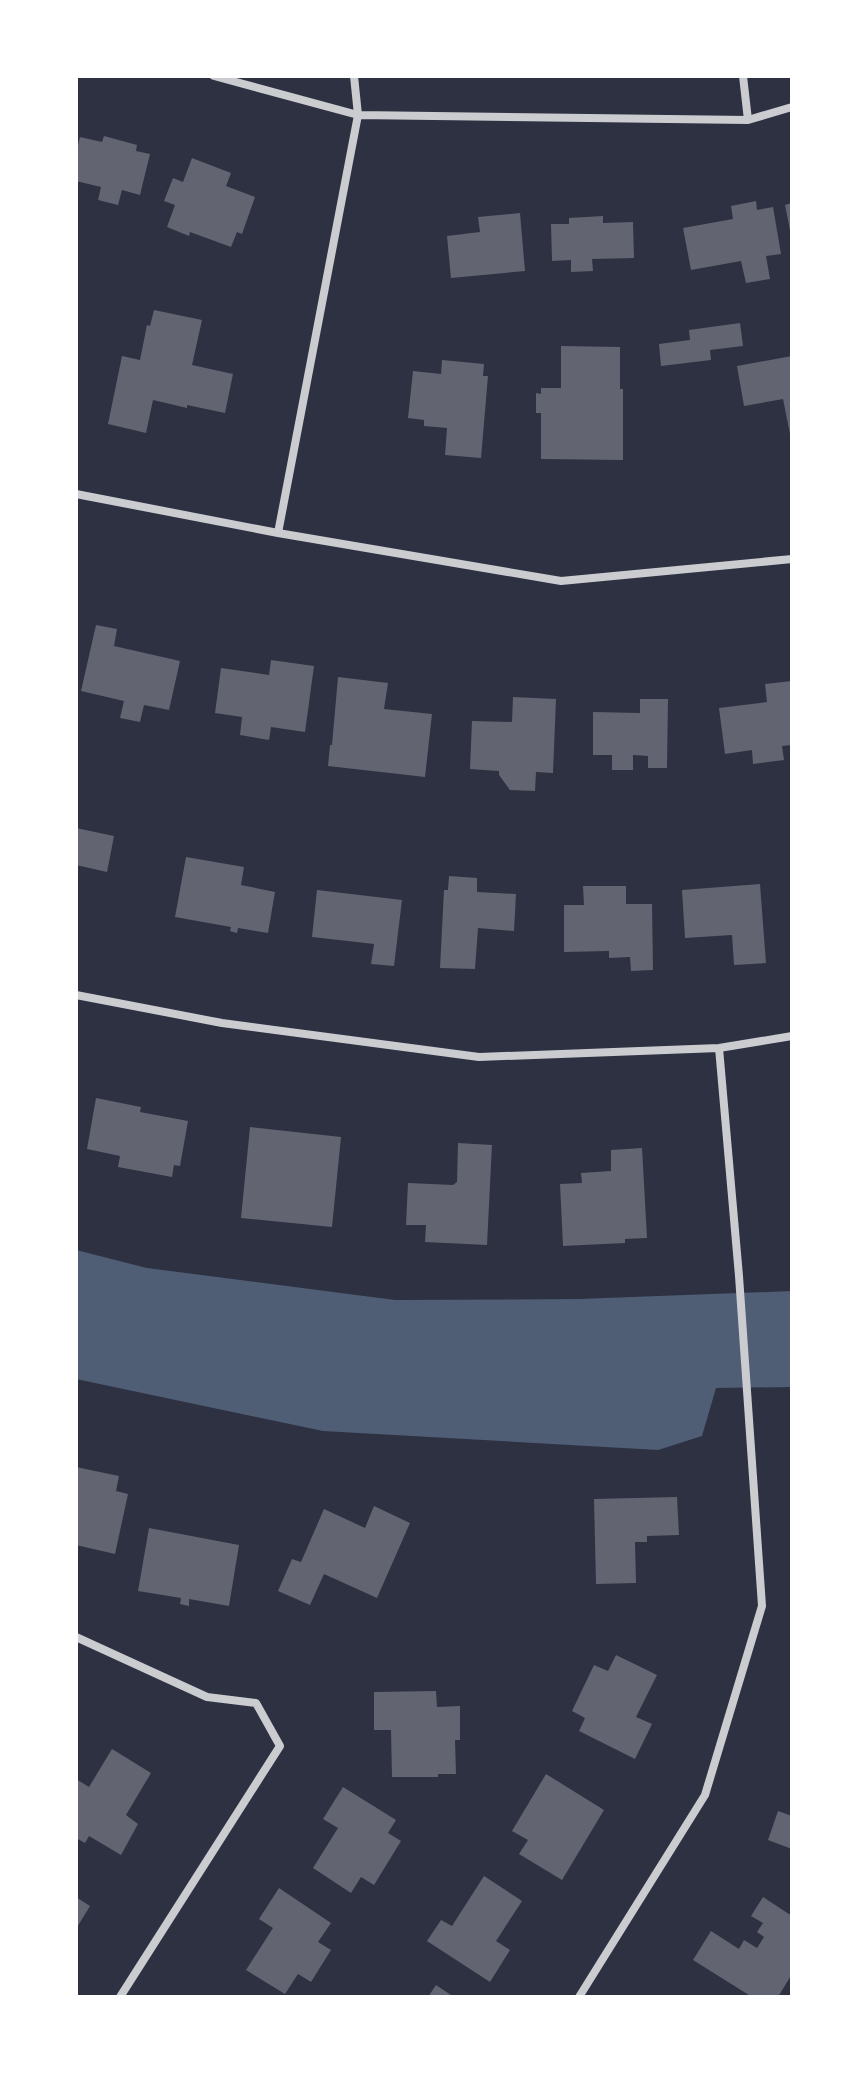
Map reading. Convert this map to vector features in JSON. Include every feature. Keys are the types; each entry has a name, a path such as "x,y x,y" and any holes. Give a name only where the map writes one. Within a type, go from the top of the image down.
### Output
{"street":[{"path":"214,76 358,115 748,120 792,107"},
{"path":"278,533 358,115 354,76"},
{"path":"743,76 748,120"},
{"path":"76,494 278,533 561,581 792,559"},
{"path":"76,995 222,1023 479,1057 719,1048 792,1036"},
{"path":"579,1997 705,1795 762,1606 739,1276 719,1048"},
{"path":"76,1637 207,1697 256,1703 280,1746 120,1997"}],"water":[{"path":"76,1250 147,1268 395,1300 579,1299 792,1291 792,1387 716,1388 702,1436 658,1450 323,1431 76,1379"}],"building":[{"path":"104,136 137,145 136,151 150,154 140,195 122,190 118,205 98,200 101,187 76,181 76,152 80,137 102,142"},
{"path":"192,158 231,173 226,186 255,197 242,234 237,232 231,247 167,227 175,205 164,201 173,178 183,182"},
{"path":"756,201 757,210 773,207 781,254 766,256 770,279 746,283 741,261 691,270 683,228 733,219 731,206"},
{"path":"792,203 792,235 791,235 785,205"},
{"path":"520,213 525,271 451,278 447,236 480,232 478,217"},
{"path":"603,216 603,223 633,222 634,258 592,259 593,271 571,272 571,260 552,261 551,224 569,224 569,218"},
{"path":"154,310 202,320 192,365 233,374 225,413 153,400 146,433 108,424 122,356 140,360 147,325 150,326"},
{"path":"740,323 743,346 710,350 711,360 661,366 659,344 690,340 689,330"},
{"path":"561,346 620,347 623,460 541,459 541,413 536,413 536,393 541,394 541,388 561,388"},
{"path":"792,356 791,439 783,399 744,406 737,366"},
{"path":"442,360 484,364 483,376 488,376 481,458 445,455 447,428 424,426 424,420 408,418 413,371 441,374"},
{"path":"96,625 117,629 114,646 180,661 169,710 144,705 140,722 120,718 124,701 81,691"},
{"path":"271,660 314,666 305,732 271,727 269,740 240,735 242,717 215,713 221,668 269,675"},
{"path":"338,677 388,683 384,709 432,714 425,777 328,766"},
{"path":"792,681 792,745 782,746 784,760 753,764 752,750 725,754 719,708 767,702 765,684"},
{"path":"513,697 556,699 553,773 536,772 535,791 510,790 499,771 470,769 472,721 512,722"},
{"path":"640,699 668,699 667,768 648,768 648,756 633,755 633,770 612,770 612,755 593,755 593,712 640,713"},
{"path":"76,828 114,836 107,872 76,865"},
{"path":"186,857 244,867 241,885 275,892 268,933 238,928 237,933 230,931 231,927 175,917"},
{"path":"449,876 477,878 477,892 516,894 514,931 478,928 475,969 440,968 444,890 448,890"},
{"path":"760,884 766,963 734,965 732,935 685,938 682,890"},
{"path":"583,886 626,886 626,904 652,904 653,970 631,971 630,957 609,958 609,951 564,952 564,905 584,905"},
{"path":"317,890 402,900 394,966 371,964 374,944 312,937"},
{"path":"96,1098 141,1107 140,1112 188,1121 180,1166 174,1165 172,1177 118,1167 120,1156 87,1149"},
{"path":"250,1127 341,1137 332,1227 241,1218"},
{"path":"458,1143 492,1145 487,1245 425,1242 426,1225 406,1225 408,1183 453,1185 457,1182"},
{"path":"642,1148 647,1238 625,1239 625,1243 563,1246 560,1184 582,1183 581,1173 611,1171 611,1150"},
{"path":"76,1467 119,1476 116,1491 128,1494 115,1554 76,1545"},
{"path":"677,1497 679,1535 647,1536 647,1542 635,1542 636,1583 596,1584 594,1499"},
{"path":"374,1506 410,1523 377,1598 324,1574 310,1605 278,1591 292,1559 301,1562 324,1509 365,1528"},
{"path":"149,1528 239,1545 229,1606 189,1599 189,1606 180,1604 181,1598 138,1591"},
{"path":"616,1655 657,1675 636,1717 652,1724 635,1759 579,1731 585,1718 572,1711 594,1665 608,1671"},
{"path":"436,1691 437,1707 460,1706 460,1740 455,1740 456,1774 392,1777 391,1730 374,1730 374,1692"},
{"path":"112,1749 151,1773 126,1815 138,1824 121,1855 89,1836 85,1843 76,1838 76,1779 89,1787"},
{"path":"546,1774 604,1810 562,1880 519,1854 528,1840 512,1831"},
{"path":"343,1787 396,1820 388,1833 401,1841 374,1885 361,1877 351,1893 313,1868 338,1828 323,1819"},
{"path":"778,1811 792,1816 792,1849 768,1840"},
{"path":"484,1876 522,1901 496,1941 510,1950 490,1982 427,1941 441,1920 452,1926"},
{"path":"279,1888 331,1923 318,1942 331,1950 311,1982 298,1974 285,1994 246,1970 273,1928 259,1919"},
{"path":"76,1897 90,1906 76,1929"},
{"path":"763,1897 792,1916 792,1974 778,1997 752,1997 693,1960 711,1931 739,1949 744,1940 757,1948 764,1937 757,1932 763,1923 751,1916"},
{"path":"436,1985 454,1997 428,1997"}]}
